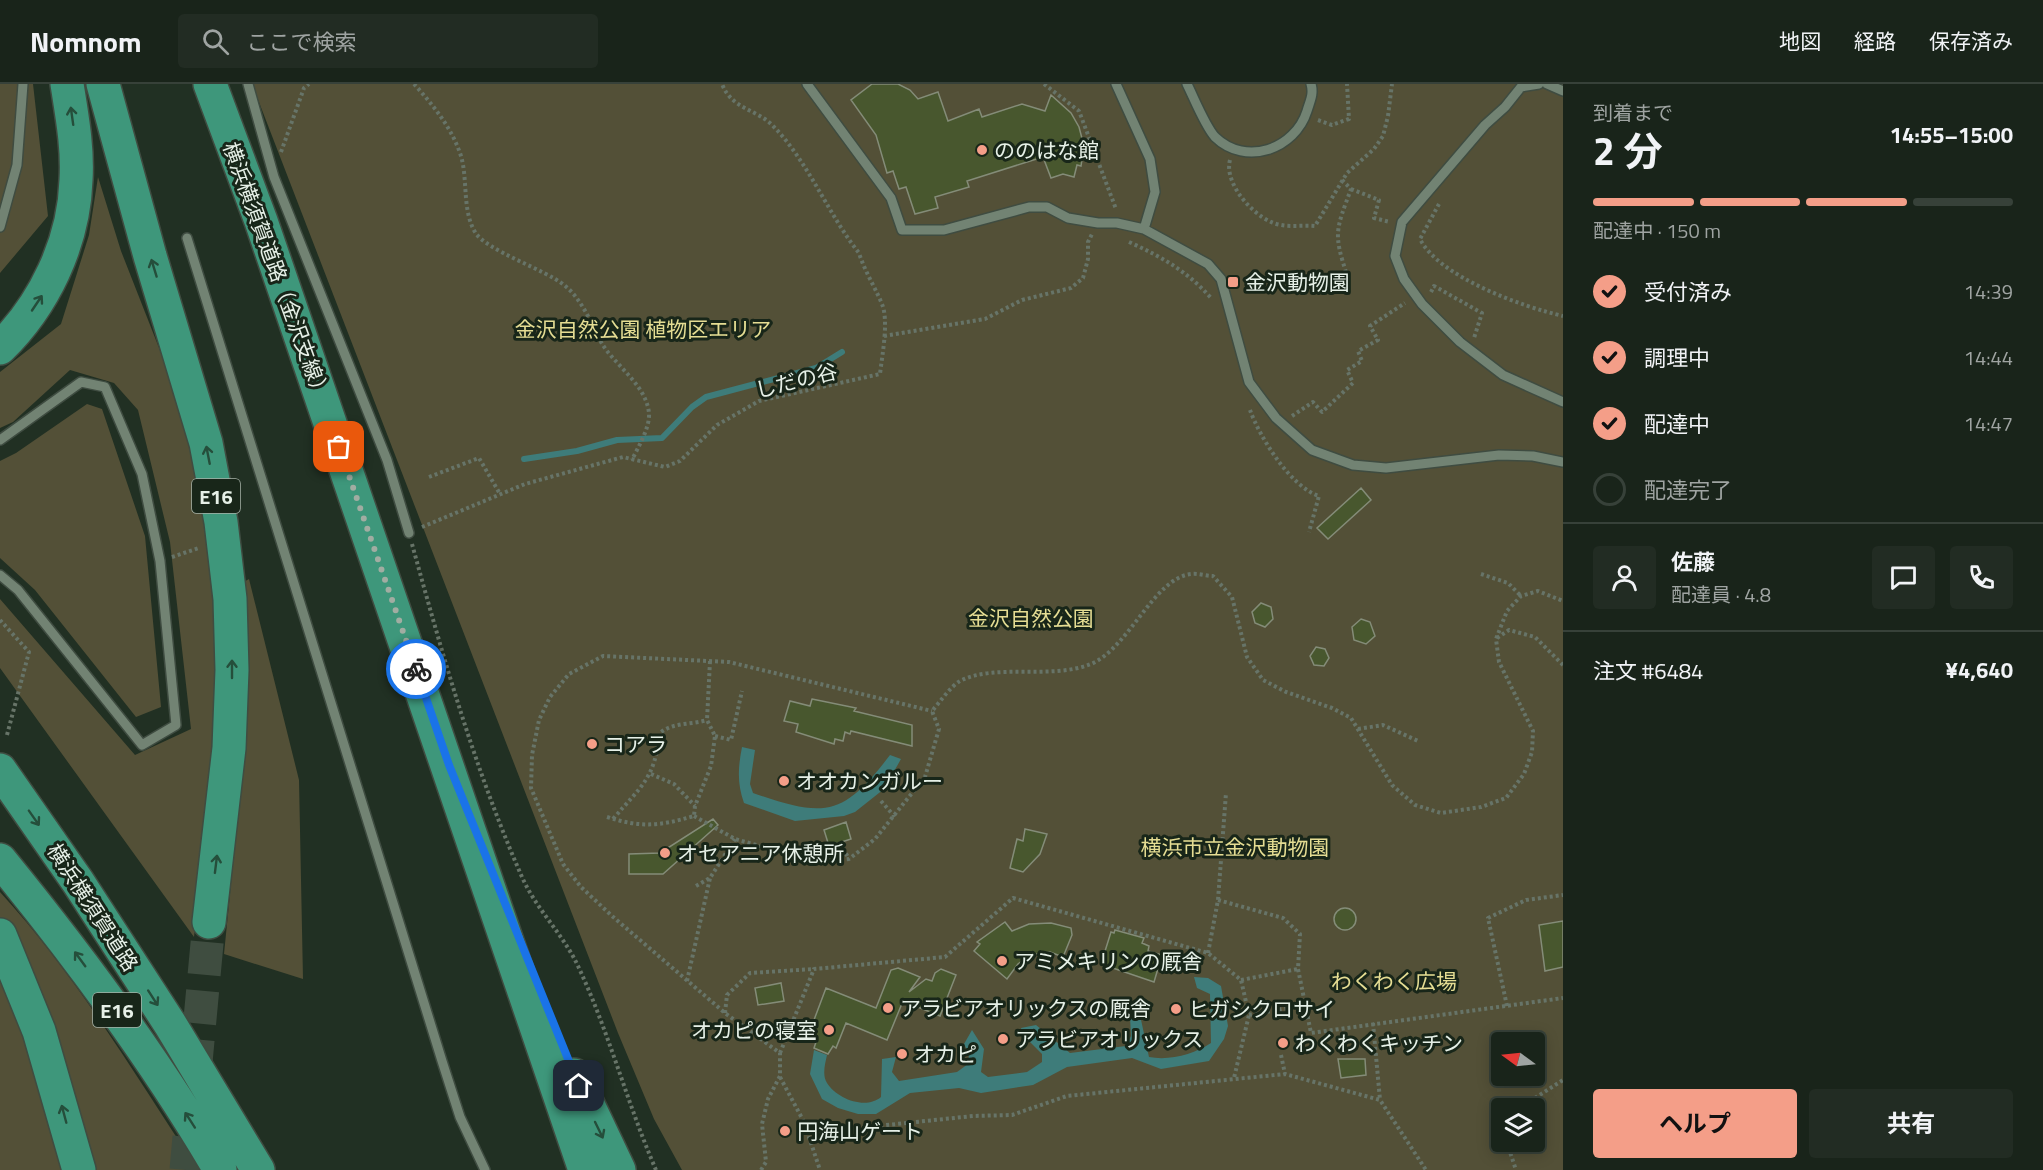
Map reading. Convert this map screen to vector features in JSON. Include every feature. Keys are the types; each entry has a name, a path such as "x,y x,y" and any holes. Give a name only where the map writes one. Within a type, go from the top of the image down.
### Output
{"highway":[{"path":"0,348 17,331 45,291 63,249 71,218 76,180 68,84"},
{"name":"E16","path":"103,84 150,256 206,443 221,522 230,599 232,670 229,748 209,922"},
{"name":"横浜横須賀道路（金沢支線）","path":"210,84 261,220 449,765"},
{"path":"449,765 585,1170"},
{"path":"449,765 560,1044 619,1170"},
{"name":"横浜横須賀道路","path":"0,770 78,882 170,1024 258,1170"},
{"name":"横浜横須賀道路","path":"0,860 67,942 136,1036 220,1170"},
{"path":"0,935 39,1031 79,1170"}],"lane":[{"path":"0,227 17,165 23,84"},
{"path":"248,84 274,177 387,460 409,533"},
{"path":"807,84 891,198 902,230 945,230 1029,207 1047,207 1068,218 1098,223 1117,223 1144,229 1208,264 1221,279 1249,382 1281,423 1312,450 1353,465 1386,468 1499,455 1533,456 1563,462"},
{"path":"1116,84 1150,159 1155,192 1144,229"},
{"path":"1187,84 1215,136 1233,148 1259,152 1285,144 1303,124 1313,92 1311,84"},
{"path":"1539,84 1521,87 1402,222 1395,256 1404,279 1416,296 1460,342 1503,375 1563,402"},
{"path":"1547,84 1563,91"},
{"path":"187,238 438,1050 460,1117 485,1170"},
{"path":"0,440 81,382 105,387 142,474 160,561 176,725 142,745 18,590 0,575"}],"path":[{"path":"274,177 289,125 304,88 309,84"},
{"path":"414,84 438,110 461,156 467,207 475,233 501,251 564,285 591,319 602,343 641,393 649,413 644,434 632,460"},
{"path":"723,84 731,99 742,108 773,124 859,254 865,273 883,306 884,336 985,319 1023,300 1071,288 1083,278 1088,259 1088,242 1098,223"},
{"path":"1044,84 1079,111 1116,205 1118,237 1155,254 1192,277 1211,298 1215,309"},
{"path":"1306,116 1332,125 1348,119 1347,84"},
{"path":"1233,148 1228,168 1234,187 1262,218 1280,225 1315,225 1342,180 1374,149 1383,136 1392,84"},
{"path":"1441,177 1442,198 1420,239 1426,251 1454,272 1540,311 1563,316"},
{"path":"1342,180 1351,189 1379,200 1374,218"},
{"path":"1347,275 1337,244 1337,234 1338,224 1351,189"},
{"path":"1281,423 1313,402 1322,412 1353,383 1347,370 1362,361 1358,351 1378,340 1370,326 1416,296 1431,292 1434,286 1482,313 1474,338 1480,344"},
{"name":"しだの谷","path":"409,533 525,484 623,457 665,467 680,461 717,425 759,401 880,374 884,336"},
{"path":"1246,399 1254,422 1279,461 1308,492 1319,496 1309,532"},
{"path":"429,477 479,458 500,494"},
{"path":"409,533 451,688 523,879 577,963 599,1015 625,1095 656,1170"},
{"path":"160,561 199,548"},
{"path":"932,711 959,682 981,675 1065,671 1092,663 1116,647 1168,583 1190,574 1213,576 1232,597 1247,657 1263,680 1286,692 1332,708 1351,718 1392,785 1415,805 1442,813 1480,807 1506,798 1524,774 1532,752 1533,731 1499,662 1496,639 1507,610 1521,596 1538,591 1563,601"},
{"path":"1481,574 1508,582 1521,596"},
{"path":"0,620 29,652 7,735"},
{"path":"1496,639 1509,630 1535,637 1563,665"},
{"path":"780,1053 725,1013 687,981 581,887 563,864 531,788 532,754 539,720 550,697 569,674 603,656 729,662 932,711"},
{"path":"694,816 695,806 711,766 715,735 708,720 710,661"},
{"path":"715,735 731,740 742,691"},
{"path":"607,817 631,824 663,825 694,816 735,839 818,862 849,859 876,839 896,817 925,777 939,729 932,711"},
{"path":"613,819 633,799 651,774 660,733 669,726 691,725 708,720"},
{"path":"1358,729 1383,725 1418,741"},
{"path":"651,774 674,784 695,806"},
{"path":"1208,953 1218,900 1226,793"},
{"path":"881,801 896,817"},
{"path":"687,981 710,878 735,839"},
{"path":"840,843 849,859"},
{"path":"696,886 710,878"},
{"path":"1507,1006 1488,918 1526,900 1563,895"},
{"path":"725,1013 727,995 750,973 945,957 1013,898 1208,953 1241,980 1250,1015 1234,1078"},
{"path":"1218,900 1283,918 1300,934 1298,969 1311,1033 1563,998"},
{"path":"814,969 780,1053 780,1077 804,1122 820,1170"},
{"path":"1241,980 1298,969"},
{"path":"1250,1015 1305,1005"},
{"path":"1373,1023 1380,1100 1425,1170"},
{"path":"1281,1055 1285,1074"},
{"path":"804,1122 830,1131 973,1116 1012,1115 1067,1096 1285,1074 1380,1100"},
{"path":"761,1170 766,1161 762,1124 768,1099 780,1077"},
{"path":"1535,1098 1563,1080"},
{"path":"1510,1152 1516,1170"}],"green space":[{"path":"0,84 33,84 48,216 0,273"},
{"name":"金沢自然公園","path":"252,84 1563,84 1563,1170 682,1170 654,1119 618,1033"},
{"path":"98,177 121,251 203,460 216,552 221,705 194,937 0,668 0,599 135,755 191,729 170,542 138,410 114,383 70,370 13,422 0,428 0,372 61,324 89,235"},
{"path":"87,404 102,409 145,536 161,707 136,717 35,590 0,558 0,461 16,453"},
{"path":"249,579 299,780 303,979 224,954 240,793 240,584"},
{"path":"0,892 28,924 80,992 198,1170 0,1170"}],"water":[{"path":"742,747 755,750 750,784 753,793 798,806 816,808 831,807 859,791 890,755 901,759 884,789 855,812 844,816 795,821 744,803 739,775"},
{"path":"1194,977 1208,978 1221,986 1228,1026 1224,1039 1209,1061 1161,1069 1132,1058 1067,1067 1033,1085 981,1093 959,1088 910,1093 876,1114 858,1114 838,1108 822,1099 810,1074 814,1050 827,1055 825,1077 832,1089 852,1101 868,1103 881,1097 882,1059 896,1057 892,1072 899,1081 957,1072 968,1064 969,1054 964,1044 972,1030 984,1049 981,1072 988,1077 1027,1072 1042,1062 1042,1054 1022,1034 1021,1028 1036,1025 1070,1053 1126,1046 1131,1036 1130,1017 1140,1015 1149,1057 1182,1056 1211,1043 1210,994 1197,988"}],"building":[{"name":"ののはな館","path":"872,84 898,84 910,90 918,99 938,92 948,121 979,109 982,117 1022,104 1045,111 1051,95 1071,113 1079,127 1084,146 1081,166 1077,165 1074,177 1063,174 1051,178 1043,157 967,181 969,187 935,197 938,208 915,214 906,187 899,189 893,171 887,173 876,135 851,100"},
{"path":"1361,488 1371,500 1328,539 1317,528"},
{"path":"1261,603 1271,607 1273,619 1265,627 1255,623 1252,612"},
{"path":"1361,619 1370,622 1375,636 1366,644 1354,640 1352,627"},
{"path":"1316,647 1325,649 1329,658 1324,666 1314,665 1310,656"},
{"path":"812,699 856,708 854,711 912,725 912,746 851,731 850,734 845,732 843,741 835,739 834,744 796,732 798,724 784,721 790,701 810,706"},
{"name":"オセアニア休憩所","path":"713,819 718,825 663,874 629,874 629,854 660,853"},
{"path":"846,822 851,839 829,846 824,830"},
{"path":"1025,829 1047,834 1040,854 1023,872 1010,868 1017,839 1023,841"},
{"path":"1345,908 1353,911 1356,919 1353,927 1345,930 1337,927 1334,919 1337,911"},
{"path":"1563,921 1563,967 1545,971 1539,925"},
{"name":"アミメキリンの厩舎","path":"1005,922 1012,931 1029,924 1051,923 1071,928 1072,935 1063,957 1050,952 1030,955 1018,964 1007,979 974,951 980,944 977,942"},
{"path":"1115,930 1144,938 1142,943 1149,946 1148,951 1162,955 1154,982 1101,964 1111,932 1114,933"},
{"path":"898,968 920,977 909,992 926,979 932,981 935,973 941,969 956,975 940,1016 903,1001 887,1040 846,1023 836,1048 833,1046 828,1054 814,1048 817,1039 811,1038 817,1021 814,1020 826,988 876,1008 891,970"},
{"path":"781,983 784,1001 758,1005 755,988"},
{"path":"1338,1059 1365,1059 1366,1075 1341,1078"}],"waterway":[{"path":"524,459 577,451 617,440 662,438 692,407 706,397 816,368 842,352"}],"tunnel":[{"path":"186,1170 209,922"}],"way so far":[{"path":"339,447 416,669"}],"place":[{"name":"ののはな館","path":"982,150"},
{"name":"金沢動物園","path":"1233,282"},
{"name":"コアラ","path":"592,744"},
{"name":"オオカンガルー","path":"784,781"},
{"name":"オセアニア休憩所","path":"665,853"},
{"name":"アミメキリンの厩舎","path":"1002,961"},
{"name":"アラビアオリックスの厩舎","path":"888,1008"},
{"name":"ヒガシクロサイ","path":"1176,1009"},
{"name":"オカピの寝室","path":"829,1030"},
{"name":"アラビアオリックス","path":"1003,1039"},
{"name":"わくわくキッチン","path":"1283,1043"},
{"name":"オカピ","path":"902,1054"},
{"name":"円海山ゲート","path":"785,1131"}],"route":[{"path":"416,669 449,765 560,1044 579,1086"}],"park label":[{"name":"金沢自然公園 植物区エリア","path":"643,329"},
{"name":"横浜市立金沢動物園","path":"1235,847"},
{"name":"わくわく広場","path":"1394,981"}]}
